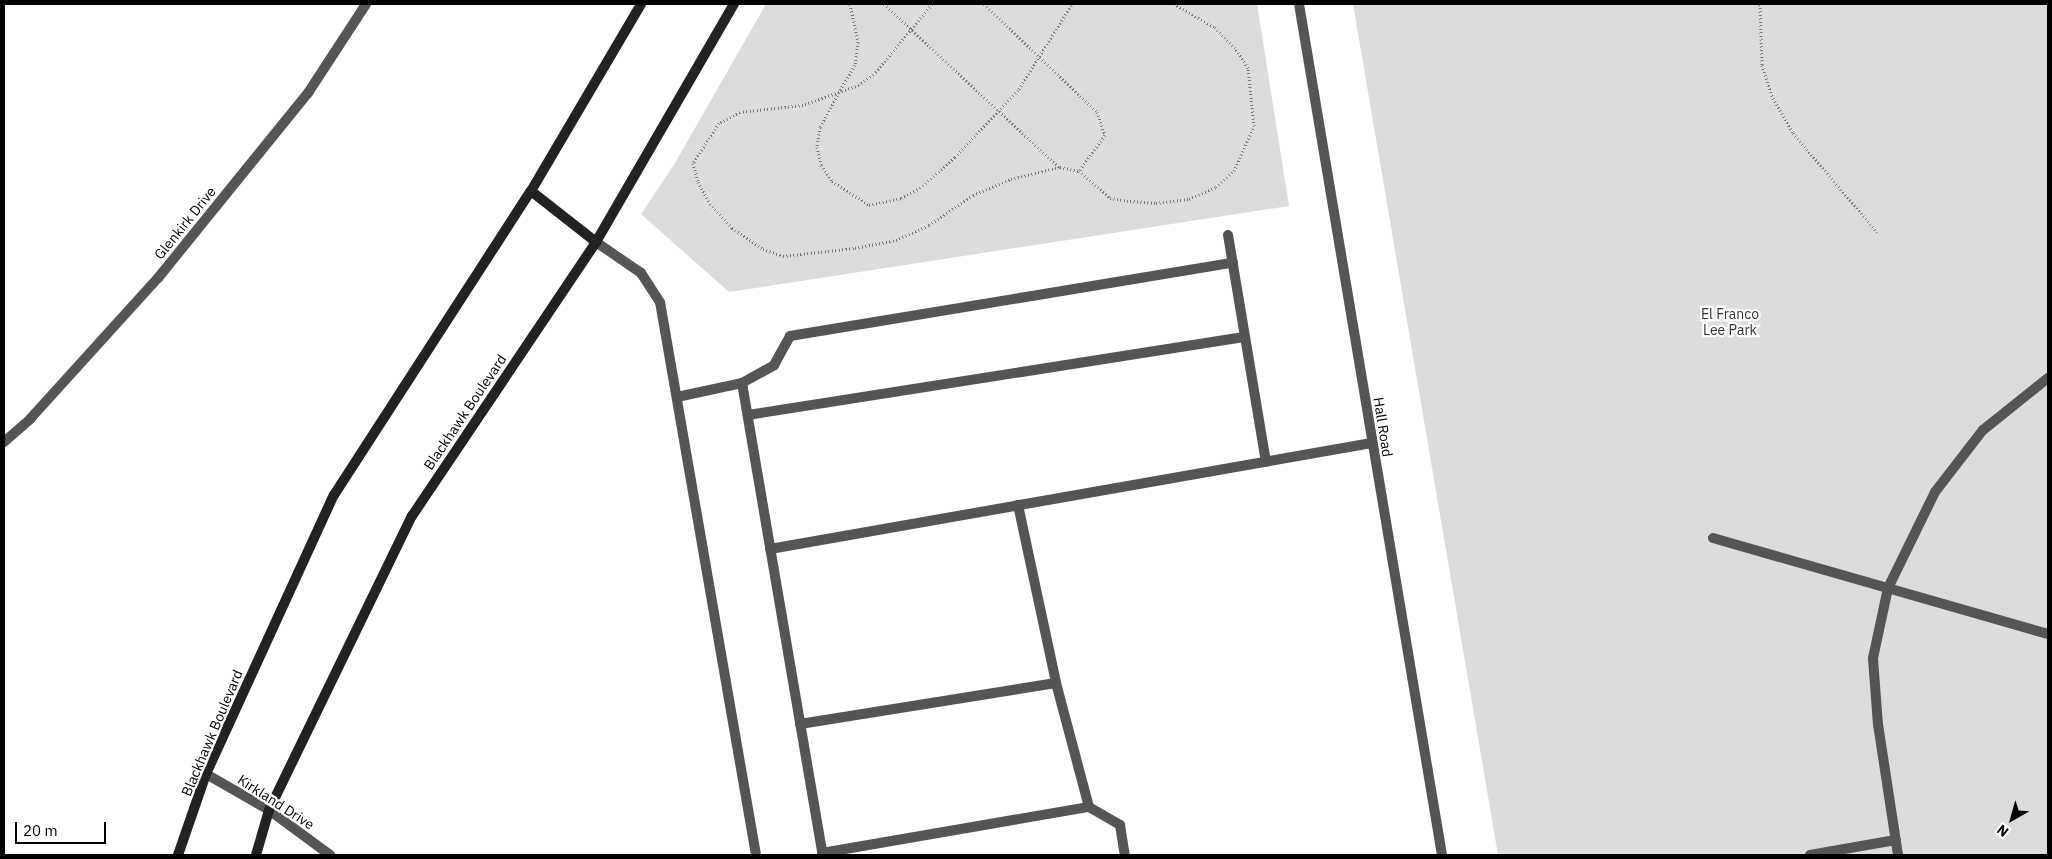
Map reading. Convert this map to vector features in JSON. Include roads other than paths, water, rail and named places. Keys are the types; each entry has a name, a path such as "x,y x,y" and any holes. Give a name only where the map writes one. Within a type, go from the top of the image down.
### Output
{"main road":[{"name":"Blackhawk Boulevard","path":"178,855 206,774 334,495 531,192 642,4"},
{"name":"Blackhawk Boulevard","path":"256,855 269,810 412,516 596,242 734,4"},
{"path":"531,192 596,242"}],"street":[{"name":"Glenkirk Drive","path":"4,442 30,419 158,278 308,93 366,4"},
{"name":"Hall Road","path":"1299,4 1442,855"},
{"path":"1228,235 1266,462"},
{"path":"596,242 641,273 660,302 756,855"},
{"path":"677,396 742,384 774,365 790,336 1233,263"},
{"path":"748,415 1244,337"},
{"path":"1898,855 1878,725 1873,658 1888,588 1935,492 1983,430 2048,378"},
{"path":"742,384 823,854 1089,807 1120,825 1126,855"},
{"path":"770,549 1372,443"},
{"path":"1018,506 1056,683 1089,807"},
{"path":"1713,538 2048,634"},
{"path":"800,724 1056,683"},
{"name":"Kirkland Drive","path":"206,774 269,810 330,855"},
{"path":"1810,855 1896,840"}],"park label":[{"name":"El Franco Lee Park","path":"1730,322"}]}
